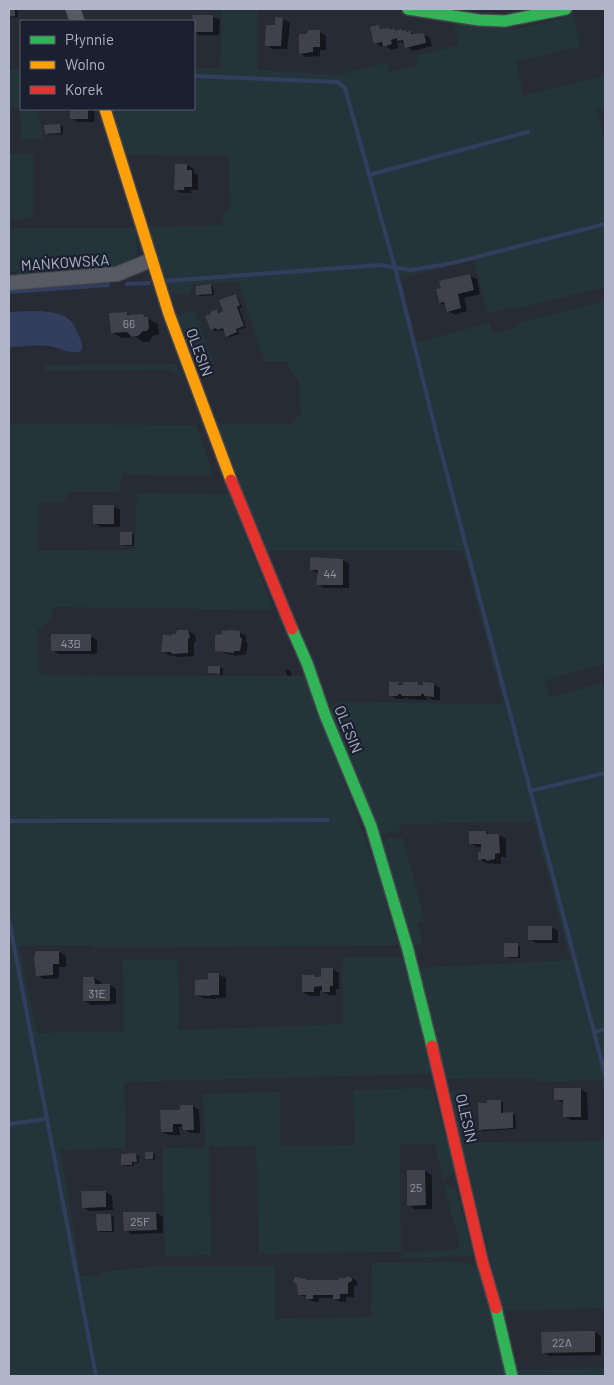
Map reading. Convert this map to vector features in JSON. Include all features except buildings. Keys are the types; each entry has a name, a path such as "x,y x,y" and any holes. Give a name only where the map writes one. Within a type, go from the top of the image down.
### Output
{"street":[{"path":"408,9 479,20 505,21 566,9"},
{"name":"OLESIN","path":"106,110 169,314 234,491 306,663 325,715 371,826 408,950 442,1084 482,1260 500,1323 512,1376"},
{"name":"MAŃKOWSKA","path":"9,283 117,274 151,260"}],"shaded area":[{"path":"222,9 258,9 257,70 339,75 387,63 389,72 418,65 416,56 459,45 453,23 496,28 522,28 573,15 580,46 516,62 524,95 605,76 605,107 597,110 605,143 605,287 516,309 509,308 487,313 474,260 401,278 417,342 490,323 493,334 514,328 519,323 605,301 605,664 545,680 550,697 602,683 605,694 605,1092 602,1080 538,1082 538,1078 446,1079 417,968 570,960 534,822 399,824 401,831 381,834 330,709 335,702 503,704 463,551 264,551 216,424 292,424 301,413 299,382 289,369 288,361 264,361 238,282 193,285 188,295 167,293 147,227 222,225 223,214 230,206 229,156 125,155 112,110 195,110 195,68 220,68"},
{"path":"9,70 20,70 20,108 9,108"},
{"path":"20,110 38,110 43,139 21,139"},
{"path":"9,154 34,154 33,217 15,221 9,220"},
{"path":"9,228 135,228 136,256 127,263 112,269 18,276 18,271 9,272"},
{"path":"194,310 213,361 194,361 176,316"},
{"path":"176,364 181,377 171,370 45,371 45,365"},
{"path":"9,424 196,425 213,476 122,475 119,492 70,492 63,502 39,502 38,551 135,550 137,493 230,494 273,608 268,610 54,607 51,619 38,630 39,675 305,676 380,879 398,945 95,948 89,945 19,946 37,1033 124,1031 123,960 178,960 179,1030 343,1024 342,957 398,957 402,958 432,1070 429,1076 424,1074 124,1082 126,1148 60,1150 80,1276 155,1266 275,1266 275,1319 371,1317 372,1263 461,1262 472,1264 483,1273 506,1376 9,1376"},
{"path":"386,838 403,838 425,922 417,923 423,944 414,946 382,843"},
{"path":"425,1088 433,1091 455,1171 443,1180 435,1144 400,1144 401,1252 259,1254 256,1146 209,1147 211,1255 165,1256 162,1148 205,1147 203,1094 280,1092 280,1146 355,1145 353,1090"},
{"path":"468,1090 461,1099 471,1143 605,1141 605,1308 503,1311 449,1091"},
{"path":"444,1185 456,1188 473,1254 468,1256 401,1258 401,1252 456,1250 460,1246"},
{"path":"605,1368 605,1376 516,1376 515,1370"}],"water":[{"path":"34,311 60,314 70,320 81,341 81,351 71,352 43,345 9,347 9,312"}],"waterway":[{"path":"195,76 338,82 345,88 395,268 437,436 605,1074"},
{"path":"369,175 528,132"},
{"path":"165,281 380,265 411,270 453,263 605,224"},
{"path":"127,284 149,283"},
{"path":"9,292 108,285"},
{"path":"530,791 605,773"},
{"path":"9,821 328,820"},
{"path":"9,920 96,1376"},
{"path":"594,1032 605,1029"},
{"path":"9,1124 47,1119"}],"traffic: fast":[{"path":"408,9 479,20 505,21 566,9"},
{"path":"292,629 371,826 408,950 432,1046"},
{"path":"496,1308 512,1376"}],"traffic: slow":[{"path":"105,110 169,314 231,480"}],"traffic: jam":[{"path":"231,480 292,629"},
{"path":"432,1046 482,1260 496,1308"}]}
